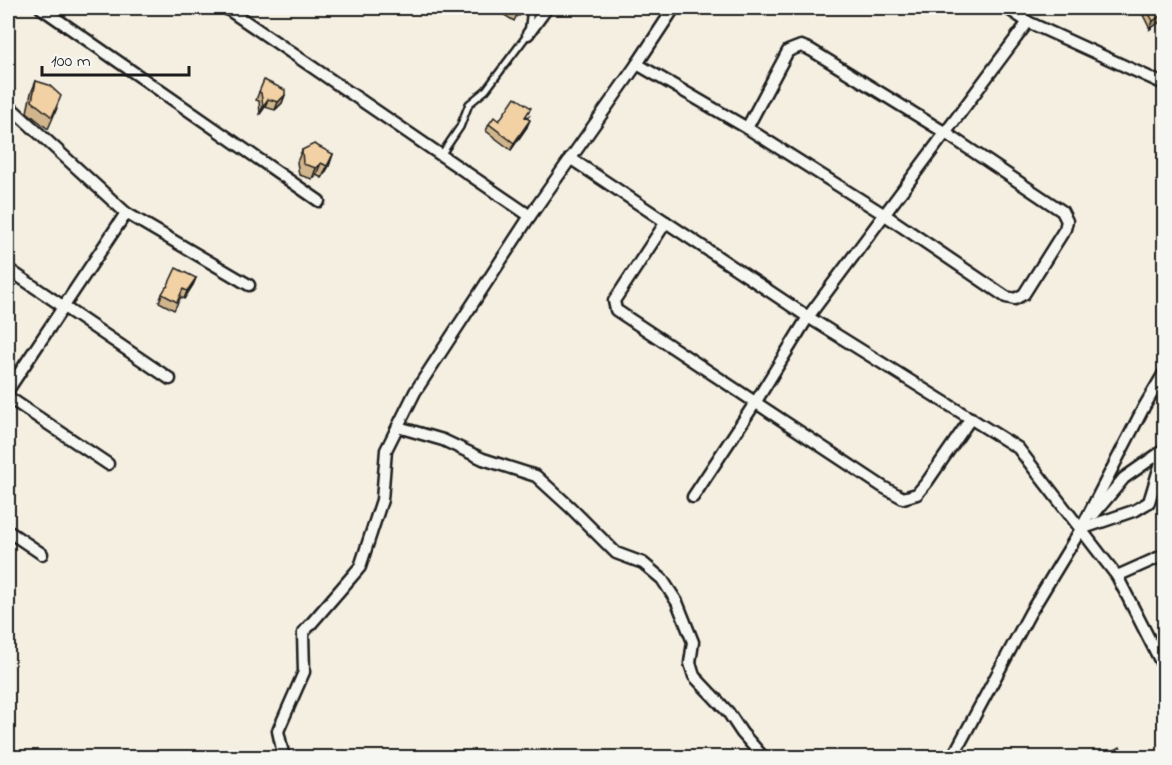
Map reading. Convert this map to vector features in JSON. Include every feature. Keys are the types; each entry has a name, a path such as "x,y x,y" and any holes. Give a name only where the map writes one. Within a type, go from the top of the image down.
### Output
{"street":[{"path":"41,8 319,201"},
{"path":"226,8 530,216"},
{"path":"528,34 548,8"},
{"path":"284,758 278,731 304,672 303,633 360,567 382,500 386,450 415,392 530,216 674,8"},
{"path":"1007,8 1028,22 1164,84"},
{"path":"693,497 755,403 808,316 1028,22"},
{"path":"637,64 747,128 885,215 1006,297 1016,299 1024,294 1065,230 1067,221 1062,211 944,132 801,46 788,51 747,128"},
{"path":"8,105 126,213 249,285"},
{"path":"570,159 808,316 1018,448 1117,576 1164,668"},
{"path":"8,390 126,213"},
{"path":"666,222 614,301 616,310 883,487 903,498 917,494 971,418"},
{"path":"8,269 171,379"},
{"path":"952,758 1030,613 1082,529 1144,407 1164,373"},
{"path":"8,397 108,464"},
{"path":"398,427 443,440 483,459 536,476 616,553 643,563 662,579 677,602 693,642 690,663 694,676 728,712 742,733 764,758"},
{"path":"1082,529 1136,510 1149,502 1164,451"},
{"path":"1082,529 1124,478 1164,451"},
{"path":"8,531 42,554"},
{"path":"1117,576 1164,555"}],"lane":[{"path":"441,155 460,127 469,104 486,90 528,34 531,8"}],"building":[{"path":"1146,8 1164,8 1164,13 1153,21"},
{"path":"264,80 285,90 285,95 278,102 268,99 263,106 259,92"},
{"path":"36,81 49,85 61,96 52,117 32,101"},
{"path":"515,97 531,108 525,117 530,120 514,143 489,124 494,117 499,121"},
{"path":"314,144 333,154 327,166 321,163 316,168 303,164 302,150"},
{"path":"176,268 196,278 187,291 183,289 177,302 162,294"},
{"path":"1120,747 1126,758 1111,758 1108,754"}]}
